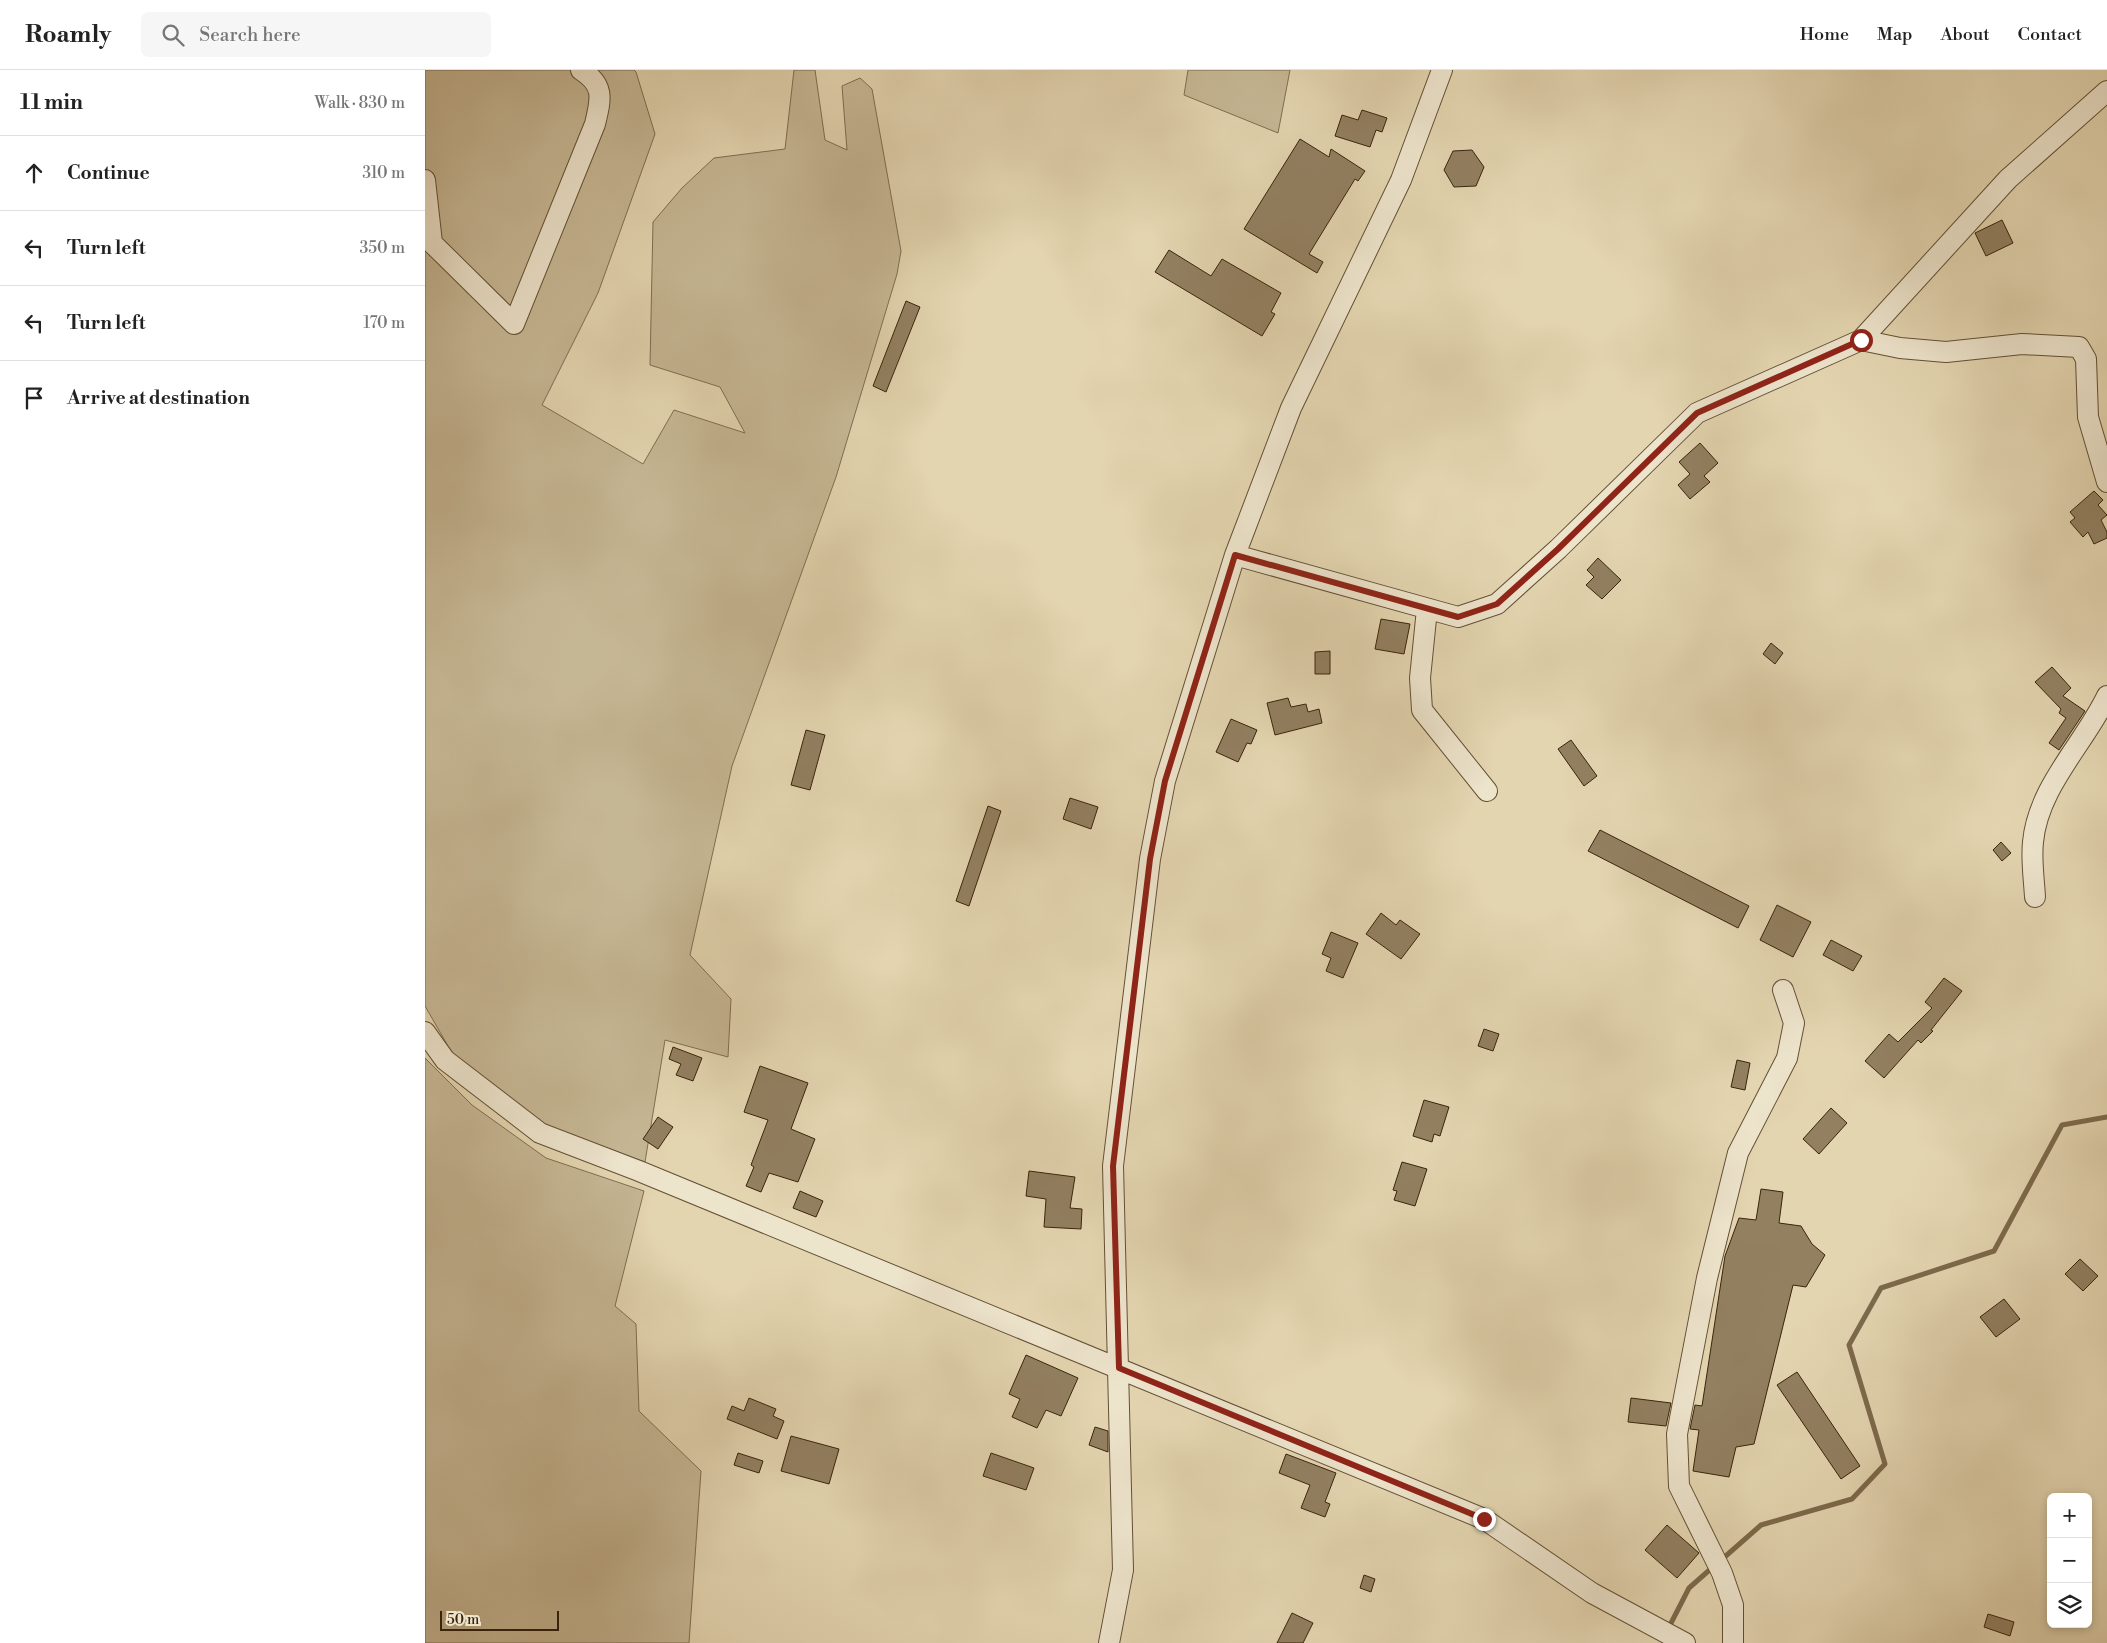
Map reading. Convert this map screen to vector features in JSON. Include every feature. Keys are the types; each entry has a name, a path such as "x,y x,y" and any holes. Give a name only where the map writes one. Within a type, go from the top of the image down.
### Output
{"street":[{"path":"425,180 433,243 514,324 595,124 601,98 595,79 581,70"},
{"path":"1109,1643 1123,1570 1113,1166 1150,859 1165,781 1235,555 1291,408 1401,180 1442,70"},
{"path":"1235,555 1458,617 1497,604 1558,549 1697,413 1861,340 2008,179 2107,90"},
{"path":"1861,340 1900,348 1947,352 2022,344 2079,347 2086,359 2088,417 2107,482"},
{"path":"1427,609 1419,678 1422,710 1487,791"},
{"path":"2035,896 2033,842 2046,794 2095,722 2107,696"},
{"path":"1733,1643 1733,1605 1722,1573 1679,1486 1677,1434 1707,1278 1738,1153 1787,1058 1794,1023 1783,990"},
{"path":"425,1032 445,1060 540,1133 648,1174 1484,1519 1593,1593 1640,1621 1683,1642"}],"shaded area":[{"path":"425,70 634,70 636,72 655,134 598,293 542,405 643,464 674,410 745,433 720,387 650,365 653,222 682,188 714,158 785,149 794,70 815,70 825,140 847,150 842,86 860,78 872,89 901,251 897,274 836,477 732,766 690,955 731,999 728,1057 665,1040 645,1162 534,1121 452,1053 425,1006"},
{"path":"1188,70 1290,70 1278,133 1184,95"},
{"path":"425,1058 472,1105 546,1158 644,1191 615,1306 636,1324 639,1411 701,1471 689,1643 425,1643"}],"building":[{"path":"1362,110 1387,118 1382,132 1376,130 1370,147 1335,136 1342,115 1358,120"},
{"path":"1300,139 1329,157 1331,149 1365,171 1358,181 1355,179 1309,254 1323,262 1317,273 1244,229"},
{"path":"1472,150 1484,167 1476,186 1454,187 1444,170 1453,151"},
{"path":"2002,220 2013,243 1986,256 1975,233"},
{"path":"1169,250 1211,276 1222,259 1281,293 1271,312 1275,314 1262,336 1155,272"},
{"path":"906,301 920,307 886,392 873,386"},
{"path":"1700,443 1718,463 1704,476 1710,482 1690,499 1678,485 1690,474 1679,462"},
{"path":"2094,491 2103,500 2098,505 2107,515 2101,520 2107,532 2107,538 2094,544 2088,532 2083,537 2070,522 2075,518 2070,512"},
{"path":"1598,558 1621,580 1602,599 1586,585 1594,577 1587,570"},
{"path":"1381,619 1410,624 1404,654 1375,649"},
{"path":"1771,643 1783,653 1775,664 1763,654"},
{"path":"1330,651 1330,674 1315,674 1315,652"},
{"path":"2052,667 2071,688 2063,696 2085,711 2059,750 2049,743 2066,718 2059,713 2061,709 2035,682"},
{"path":"1288,698 1291,707 1306,704 1308,712 1319,709 1322,723 1275,735 1267,703"},
{"path":"1231,719 1257,730 1251,744 1247,743 1238,762 1216,752"},
{"path":"806,730 825,735 810,790 791,785"},
{"path":"1571,740 1597,776 1584,786 1558,749"},
{"path":"1070,798 1098,807 1091,829 1063,819"},
{"path":"988,806 1001,811 969,906 956,901"},
{"path":"1600,830 1749,906 1738,928 1588,851"},
{"path":"2001,842 2011,853 2002,861 1993,850"},
{"path":"1777,905 1811,922 1793,957 1760,940"},
{"path":"1381,913 1396,925 1400,920 1420,934 1401,959 1366,934"},
{"path":"1331,932 1358,943 1343,978 1326,971 1331,958 1322,954"},
{"path":"1831,940 1862,956 1853,971 1823,955"},
{"path":"1944,978 1962,991 1931,1030 1933,1031 1921,1043 1918,1040 1884,1078 1865,1061 1889,1034 1898,1042 1932,1008 1925,1002"},
{"path":"1484,1029 1499,1034 1493,1051 1478,1046"},
{"path":"673,1047 702,1058 693,1081 676,1075 681,1064 669,1059"},
{"path":"1737,1060 1750,1063 1745,1090 1731,1087"},
{"path":"760,1066 808,1083 791,1129 815,1139 798,1182 769,1173 761,1192 746,1186 754,1167 751,1165 768,1120 744,1112"},
{"path":"1424,1100 1449,1107 1440,1136 1434,1134 1432,1142 1413,1136"},
{"path":"1831,1108 1847,1123 1819,1154 1803,1139"},
{"path":"658,1117 673,1127 658,1149 643,1139"},
{"path":"1402,1162 1427,1169 1415,1206 1394,1200 1397,1191 1393,1190"},
{"path":"1029,1171 1075,1177 1070,1208 1082,1209 1081,1229 1044,1227 1046,1199 1026,1196"},
{"path":"1761,1189 1783,1192 1779,1223 1801,1226 1812,1244 1825,1255 1806,1287 1793,1285 1754,1444 1736,1447 1729,1477 1693,1471 1699,1430 1690,1429 1695,1405 1702,1406 1725,1256 1739,1218 1756,1220"},
{"path":"800,1191 823,1201 816,1217 793,1208"},
{"path":"2080,1259 2098,1276 2083,1291 2065,1274"},
{"path":"2004,1299 2020,1319 1996,1337 1980,1317"},
{"path":"1026,1355 1078,1378 1061,1416 1046,1410 1037,1428 1012,1417 1020,1399 1009,1394"},
{"path":"1797,1372 1860,1466 1841,1479 1777,1385"},
{"path":"749,1398 776,1409 773,1416 784,1421 777,1439 727,1419 732,1406 744,1411"},
{"path":"1631,1398 1671,1403 1666,1426 1628,1422"},
{"path":"1095,1427 1108,1431 1108,1452 1089,1445"},
{"path":"791,1436 839,1449 829,1484 781,1471"},
{"path":"738,1453 763,1461 759,1473 734,1465"},
{"path":"991,1453 1034,1468 1026,1490 983,1476"},
{"path":"1286,1454 1336,1473 1325,1502 1330,1504 1325,1517 1301,1508 1310,1485 1279,1473"},
{"path":"1667,1525 1699,1553 1677,1578 1645,1550"},
{"path":"1364,1575 1375,1579 1371,1592 1360,1588"},
{"path":"1292,1613 1313,1623 1303,1643 1277,1643"},
{"path":"1988,1614 2014,1622 2010,1636 1984,1627"}],"waterway":[{"path":"1720,1561 1761,1525 1852,1499 1885,1464 1849,1345 1881,1288 1994,1251 2062,1125 2107,1117"},
{"path":"1668,1629 1689,1588 1714,1566"}],"route":[{"path":"1484,1519 1119,1368 1113,1166 1150,859 1165,781 1235,555 1458,617 1497,604 1558,549 1697,413 1861,340"}]}
